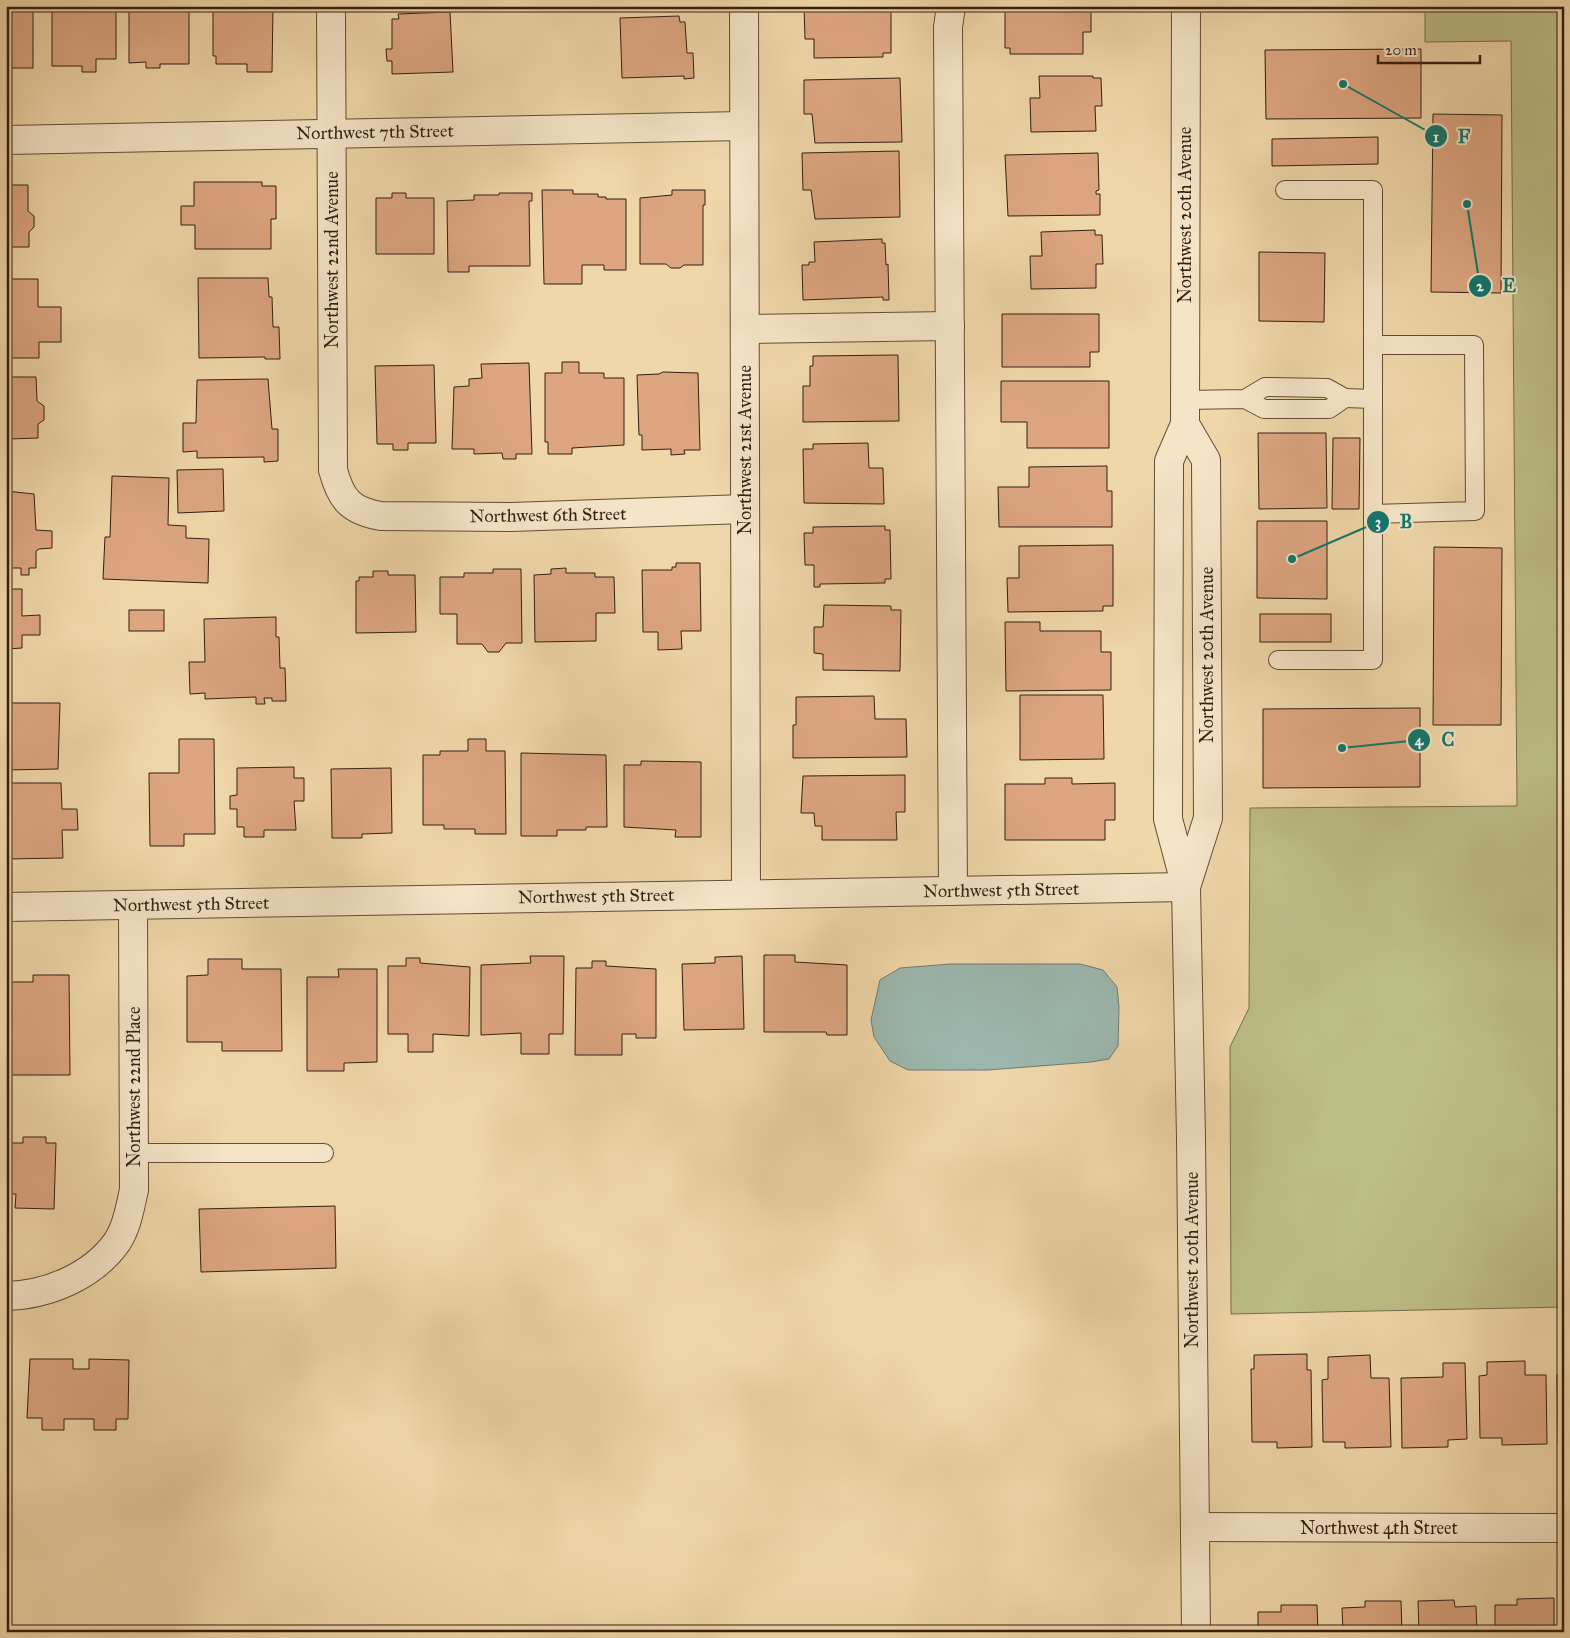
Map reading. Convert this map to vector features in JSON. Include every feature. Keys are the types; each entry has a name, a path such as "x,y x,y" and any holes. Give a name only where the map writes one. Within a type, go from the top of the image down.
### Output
{"street":[{"name":"Northwest 22nd Avenue","path":"331,6 333,470 338,489 353,507"},
{"name":"Northwest 21st Avenue","path":"744,6 746,893"},
{"path":"951,6 948,27 953,891"},
{"name":"Northwest 20th Avenue","path":"1186,6 1185,412 1169,461 1168,819 1186,888 1191,1138 1196,1632"},
{"name":"Northwest 7th Street","path":"6,140 744,126"},
{"path":"745,330 950,326"},
{"name":"Northwest 20th Avenue","path":"1185,412 1206,460 1208,818 1186,888"},
{"name":"Northwest 6th Street","path":"353,507 362,513 391,516 512,517 745,509"},
{"name":"Northwest 5th Street","path":"6,907 746,893 1186,888"},
{"name":"Northwest 22nd Place","path":"6,1296 48,1289 76,1278 101,1260 118,1241 129,1216 134,1190 133,905"},
{"name":"Northwest 4th Street","path":"1194,1527 1564,1528"}],"lane":[{"path":"1278,660 1373,660 1373,190 1285,190"},
{"path":"1373,345 1474,345 1475,511 1373,514"},
{"path":"1185,412 1245,399 1264,409 1329,409 1345,398 1373,399"},
{"path":"134,1153 324,1153"}],"green space":[{"path":"1425,6 1564,6 1564,1307 1231,1314 1230,1047 1249,1008 1250,808 1517,806 1511,41 1425,42"}],"water":[{"path":"951,964 1080,964 1103,970 1117,987 1119,1007 1118,1046 1109,1059 988,1070 908,1070 890,1061 874,1037 871,1020 880,980 900,968"}],"building":[{"path":"6,6 33,6 33,68 6,68"},
{"path":"52,6 116,6 116,59 96,59 96,72 82,72 82,66 52,66"},
{"path":"129,6 189,6 189,64 160,64 160,68 146,68 146,62 129,63"},
{"path":"213,6 273,6 272,72 247,72 247,64 216,64 216,56 213,56"},
{"path":"804,6 891,6 891,53 883,53 883,57 814,58 814,39 805,39"},
{"path":"1005,6 1091,6 1091,32 1083,32 1083,54 1010,54 1010,48 1005,48"},
{"path":"450,12 453,72 392,74 392,61 387,61 386,49 392,49 392,19 399,19 398,14"},
{"path":"679,16 680,22 685,22 687,53 693,53 694,78 684,79 684,76 622,78 620,18"},
{"path":"1421,49 1421,118 1266,119 1265,50"},
{"path":"1039,76 1093,76 1093,78 1101,78 1102,106 1095,106 1096,131 1031,132 1030,98 1040,98"},
{"path":"900,78 902,142 815,143 812,114 804,114 804,80"},
{"path":"1433,114 1502,115 1501,293 1431,292"},
{"path":"1378,137 1378,164 1272,166 1272,139"},
{"path":"899,151 900,217 815,219 811,190 803,190 802,153"},
{"path":"1098,153 1099,190 1096,191 1096,194 1100,194 1100,215 1008,216 1005,155"},
{"path":"194,182 262,182 262,186 276,186 276,219 271,219 271,249 195,249 195,225 181,225 181,206 194,206"},
{"path":"6,185 28,185 28,211 34,216 34,227 29,232 29,247 6,247"},
{"path":"542,190 573,190 573,194 598,194 598,197 606,197 606,199 626,199 626,270 604,270 604,265 582,265 582,284 544,284"},
{"path":"672,190 705,190 705,205 703,205 703,265 684,265 680,268 671,268 666,264 640,264 640,198 672,195"},
{"path":"392,193 406,193 406,198 434,198 434,254 376,254 376,198 392,198"},
{"path":"499,193 532,193 532,201 529,201 530,266 469,266 469,272 448,272 447,201 474,200 474,195 499,195"},
{"path":"1095,230 1095,235 1102,235 1103,264 1096,264 1096,288 1031,289 1030,256 1042,256 1041,232"},
{"path":"882,239 882,243 885,243 886,265 888,264 889,300 883,300 883,297 803,300 802,265 809,265 809,262 815,262 814,242"},
{"path":"1259,252 1325,253 1324,322 1259,321"},
{"path":"198,278 268,278 269,297 272,297 273,327 279,327 280,359 265,359 265,357 199,358"},
{"path":"6,279 38,279 38,307 61,307 61,342 39,342 39,358 6,358"},
{"path":"1002,314 1099,314 1099,352 1090,352 1090,367 1002,367"},
{"path":"898,355 899,421 803,422 803,386 810,386 810,366 813,366 813,356"},
{"path":"562,362 579,362 579,373 604,373 604,378 624,378 624,445 572,448 572,454 548,454 548,442 545,442 545,373 562,373"},
{"path":"529,363 532,454 516,454 516,459 503,459 502,453 474,454 474,449 452,449 454,387 469,386 469,379 482,378 481,364"},
{"path":"434,365 436,443 408,443 408,450 393,450 393,444 377,444 375,366"},
{"path":"663,372 698,373 700,450 684,450 685,454 671,455 671,449 642,450 642,435 639,435 637,375 659,374"},
{"path":"6,377 36,377 37,401 44,406 44,420 38,424 38,438 8,439 9,461 6,461"},
{"path":"268,379 272,429 278,429 278,461 264,462 264,457 197,458 197,451 183,452 183,423 196,423 197,380"},
{"path":"1001,381 1109,381 1109,448 1027,448 1027,422 1001,422"},
{"path":"1258,433 1326,433 1327,508 1259,509"},
{"path":"1333,438 1360,438 1359,509 1332,509"},
{"path":"868,443 869,468 883,468 884,504 804,503 803,449 813,449 813,444"},
{"path":"1107,466 1107,491 1112,491 1112,527 999,527 998,487 1029,487 1029,467"},
{"path":"223,469 224,511 178,513 177,470"},
{"path":"112,476 169,478 168,525 186,526 186,538 209,539 208,583 103,579 105,537 110,537"},
{"path":"6,491 34,494 36,530 52,531 52,548 36,551 36,568 29,568 29,575 21,575 21,568 6,568"},
{"path":"1257,521 1327,521 1327,599 1257,598"},
{"path":"885,526 885,530 890,530 891,579 885,579 885,583 820,584 820,587 814,587 814,565 805,565 804,533 813,533 813,527"},
{"path":"1113,545 1113,606 1103,606 1103,611 1008,612 1007,578 1019,578 1019,546"},
{"path":"1434,547 1502,548 1501,725 1433,725"},
{"path":"676,563 700,563 701,631 681,631 682,649 658,650 658,632 643,632 642,570 672,570 672,567 676,567"},
{"path":"566,568 566,573 595,573 595,577 614,577 615,613 596,613 596,641 535,642 534,575 551,574 551,569"},
{"path":"493,569 521,569 522,643 506,643 499,652 488,652 482,644 457,644 457,614 440,614 440,577 464,577 464,573 493,573"},
{"path":"373,571 388,571 388,575 415,575 416,632 356,633 356,581 359,581 359,577 373,577"},
{"path":"6,589 22,589 22,616 40,615 40,635 22,635 22,648 6,649"},
{"path":"824,605 891,606 891,610 901,610 900,671 823,670 823,654 814,653 814,627 823,627"},
{"path":"129,610 164,610 164,631 129,631"},
{"path":"1260,614 1331,614 1331,642 1260,642"},
{"path":"276,617 276,637 279,637 280,668 285,668 286,701 272,701 272,698 264,698 265,704 256,704 256,697 205,699 205,693 190,694 189,662 205,662 204,619"},
{"path":"1005,622 1040,622 1040,631 1101,631 1101,652 1111,652 1111,690 1006,691"},
{"path":"1020,695 1103,695 1104,759 1020,760"},
{"path":"874,696 875,719 906,719 907,757 793,758 793,725 796,725 796,697"},
{"path":"6,703 60,703 58,769 6,770"},
{"path":"1420,708 1420,787 1263,788 1263,709"},
{"path":"179,739 214,739 215,834 184,834 184,846 150,846 149,773 179,773"},
{"path":"468,739 486,739 486,751 505,751 506,834 475,834 475,829 444,829 444,825 423,825 423,755 440,755 440,751 468,751"},
{"path":"521,753 606,755 607,827 586,827 586,830 557,830 557,836 521,836"},
{"path":"641,761 701,762 701,837 675,837 676,830 624,827 624,765 641,765"},
{"path":"294,767 294,778 304,778 304,801 294,801 296,830 264,830 264,837 244,837 244,827 237,827 237,809 230,809 230,796 237,795 237,768"},
{"path":"391,768 392,833 362,834 362,838 332,838 331,769"},
{"path":"905,775 905,812 896,812 897,840 822,840 822,826 815,826 814,813 801,813 803,776"},
{"path":"1045,778 1072,778 1072,784 1115,783 1115,820 1105,820 1105,840 1005,840 1005,784 1045,784"},
{"path":"6,783 61,783 62,809 77,809 78,830 62,830 63,858 6,859"},
{"path":"764,955 795,955 795,962 847,965 847,1035 827,1035 826,1032 764,1032"},
{"path":"530,956 564,956 563,1034 549,1034 549,1054 521,1054 521,1033 481,1035 481,965 531,963"},
{"path":"742,956 744,1029 684,1030 682,964 715,963 715,957"},
{"path":"406,958 420,958 420,963 470,967 469,1036 433,1034 433,1052 408,1052 408,1034 388,1034 388,966 406,966"},
{"path":"208,959 242,959 242,969 281,969 282,1051 222,1051 222,1042 187,1042 187,976 208,975"},
{"path":"592,961 606,961 606,966 656,969 656,1038 636,1038 636,1034 622,1034 622,1055 575,1055 576,968 592,968"},
{"path":"338,969 377,969 377,1062 344,1063 344,1071 307,1071 307,977 339,977"},
{"path":"33,975 69,975 70,1075 6,1075 6,982 33,982"},
{"path":"23,1137 46,1137 46,1143 56,1143 54,1209 15,1208 16,1194 6,1194 6,1143 23,1143"},
{"path":"335,1206 336,1268 201,1272 199,1209"},
{"path":"1307,1354 1307,1370 1311,1370 1312,1447 1277,1448 1277,1442 1252,1442 1251,1369 1254,1369 1254,1355"},
{"path":"1370,1355 1371,1378 1389,1378 1391,1447 1345,1448 1345,1442 1323,1442 1322,1380 1328,1379 1328,1357"},
{"path":"30,1359 73,1359 73,1369 89,1369 89,1359 129,1360 128,1419 116,1419 116,1430 94,1430 94,1419 64,1419 64,1430 42,1430 42,1418 27,1418"},
{"path":"1525,1361 1525,1375 1546,1375 1547,1444 1502,1445 1502,1438 1480,1438 1479,1376 1487,1375 1487,1362"},
{"path":"1443,1363 1465,1363 1467,1439 1448,1440 1448,1447 1402,1448 1401,1378 1443,1377"},
{"path":"1557,1375 1564,1375 1564,1444 1558,1444"},
{"path":"1554,1598 1554,1632 1495,1632 1495,1605 1517,1605 1517,1599"},
{"path":"1454,1600 1455,1607 1476,1606 1477,1632 1419,1632 1418,1601"},
{"path":"1365,1601 1401,1601 1402,1632 1343,1632 1342,1608 1365,1607"},
{"path":"1281,1605 1317,1605 1318,1632 1258,1632 1258,1612 1281,1612"}],"place":[{"name":"F","path":"1343,84"},
{"name":"E","path":"1467,204"},
{"name":"B","path":"1292,559"},
{"name":"C","path":"1342,748"}]}
